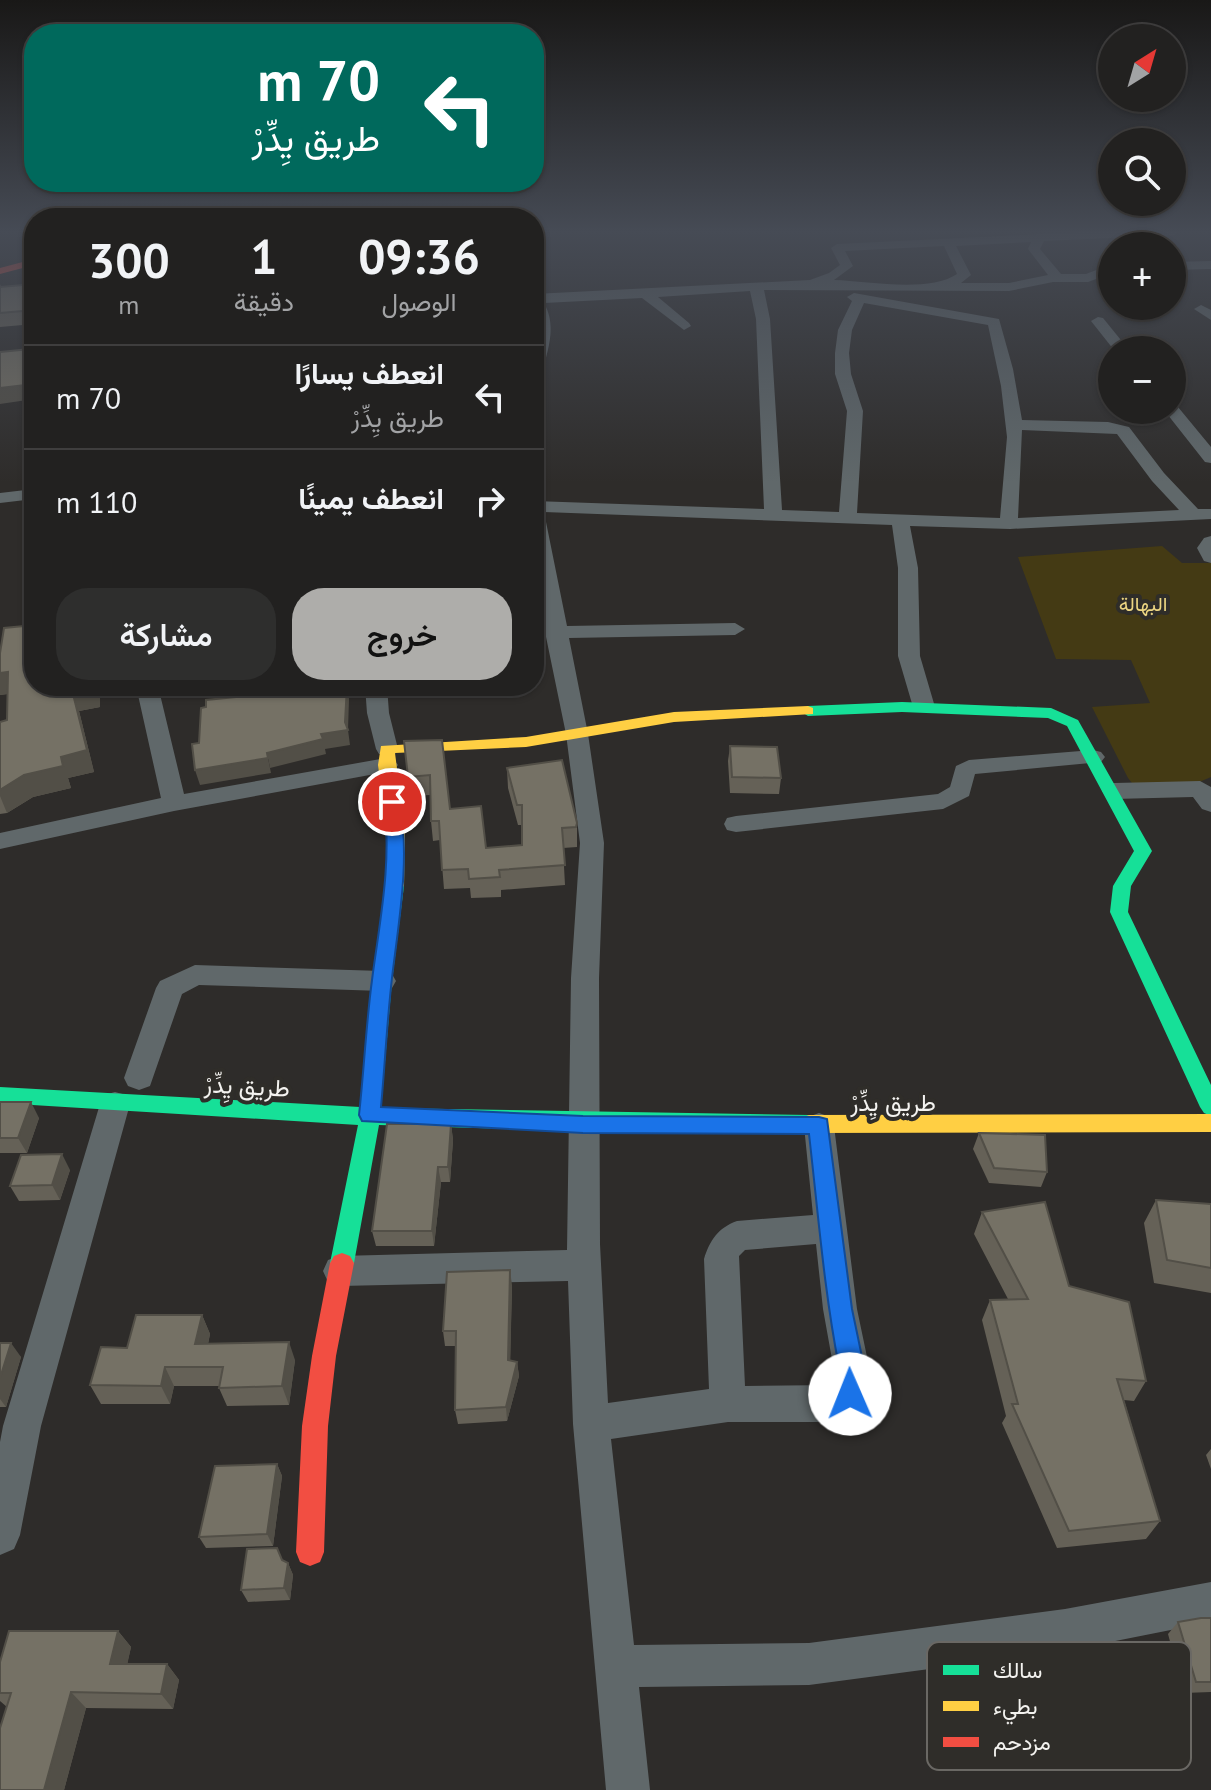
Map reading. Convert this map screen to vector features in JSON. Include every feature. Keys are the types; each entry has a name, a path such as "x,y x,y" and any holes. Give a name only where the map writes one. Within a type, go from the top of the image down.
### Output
{"street":[{"path":"674,315 684,326"},
{"path":"762,315 773,514"},
{"path":"848,517 855,411 843,374 842,353 845,330 852,315"},
{"path":"961,315 994,322 1014,425 1015,461 1007,498 1010,524"},
{"path":"1098,321 1110,336"},
{"path":"1183,424 1211,458"},
{"path":"1014,425 1123,430 1158,477 1202,513"},
{"path":"0,498 24,495"},
{"path":"544,508 1010,524 1202,513"},
{"path":"900,520 908,568 909,656 924,707"},
{"path":"1211,542 1206,548 1211,557"},
{"path":"544,567 577,734 592,843 585,978 583,1125 591,1424 618,1666 628,1790"},
{"path":"555,632 735,629"},
{"path":"149,696 174,803"},
{"path":"310,1552 315,1426 370,1115 382,981 395,888 396,831 377,696"},
{"path":"0,841 387,757 577,734 674,717 924,707 1035,711 1061,716 1073,723 1114,791 1143,851 1125,879 1118,902 1119,912 1211,1107"},
{"path":"736,824 943,801 961,791 964,771 969,767 1093,757"},
{"path":"1114,791 1207,790"},
{"path":"139,1078 170,988 183,979 195,975 382,981"},
{"name":"طريق يِدِّرْ","path":"0,1095 115,1104 583,1125 1211,1123"},
{"path":"0,1535 11,1427 115,1104"},
{"path":"591,1424 728,1404 840,1403 850,1394 853,1376 840,1309 819,1126"},
{"path":"728,1404 721,1259 724,1248 737,1236 832,1228"},
{"path":"340,1271 585,1265"},
{"path":"975,1642 1065,1630 1211,1602"},
{"path":"618,1666 809,1664 927,1648"}],"green space":[{"name":"البهالة","path":"1162,546 1182,563 1211,563 1211,777 1197,783 1132,783 1128,778 1092,707 1150,703 1131,660 1056,659 1018,557"}],"building":[{"path":"24,350 24,385 0,388 0,352"},
{"path":"24,626 24,696 74,696 87,750 61,757 63,766 24,775 0,790 0,722 7,720 8,672 0,673 4,628"},
{"path":"245,696 346,696 345,722 348,730 321,734 323,739 267,753 268,758 195,770 192,744 199,743 201,708 206,707 206,700"},
{"path":"442,740 450,809 481,806 486,848 522,845 522,805 517,805 507,768 562,760 577,823 576,827 562,828 565,865 499,870 500,877 469,879 468,869 442,870 439,821 431,821 430,775 408,777 404,741"},
{"path":"730,746 777,747 781,778 732,777"},
{"path":"0,1102 31,1102 18,1138 0,1138"},
{"path":"387,1124 451,1124 448,1167 438,1167 432,1231 372,1231"},
{"path":"979,1133 1045,1135 1047,1172 994,1168"},
{"path":"62,1154 52,1185 10,1186 21,1155"},
{"path":"1156,1200 1211,1204 1211,1268 1167,1260"},
{"path":"1045,1202 1069,1286 1129,1302 1146,1381 1117,1379 1160,1521 1069,1531 1012,1404 1018,1404 990,1300 1028,1299 982,1212"},
{"path":"510,1270 508,1360 517,1362 506,1407 455,1410 456,1331 443,1331 447,1272"},
{"path":"136,1315 202,1315 195,1344 289,1342 282,1386 219,1388 223,1367 165,1367 161,1386 90,1385 101,1347 127,1348"},
{"path":"0,1343 11,1343 0,1378"},
{"path":"277,1464 267,1534 199,1537 215,1466"},
{"path":"277,1548 282,1560 288,1563 284,1588 241,1590 247,1549"},
{"path":"1211,1618 1211,1682 1196,1682 1191,1665 1191,1642 1184,1642 1178,1622"},
{"path":"9,1631 118,1631 110,1664 167,1664 161,1694 71,1692 44,1790 0,1790 0,1728 11,1693 0,1693 0,1662"}],"traffic: fast":[{"path":"808,711 902,707 1051,713 1073,723 1143,851 1122,886 1119,912 1211,1107"},
{"path":"342,1263 370,1115 382,981 395,886"},
{"path":"0,1095 202,1109 404,1118 809,1124"}],"traffic: slow":[{"path":"395,886 396,831 386,765 387,749 526,742 674,717 808,711"},
{"path":"809,1124 1211,1123"}],"traffic: jam":[{"path":"310,1552 315,1426 324,1356 342,1263"}],"route":[{"path":"392,802 396,831 395,888 382,981 370,1115 583,1125 819,1126 840,1309 853,1376 850,1394"}]}
